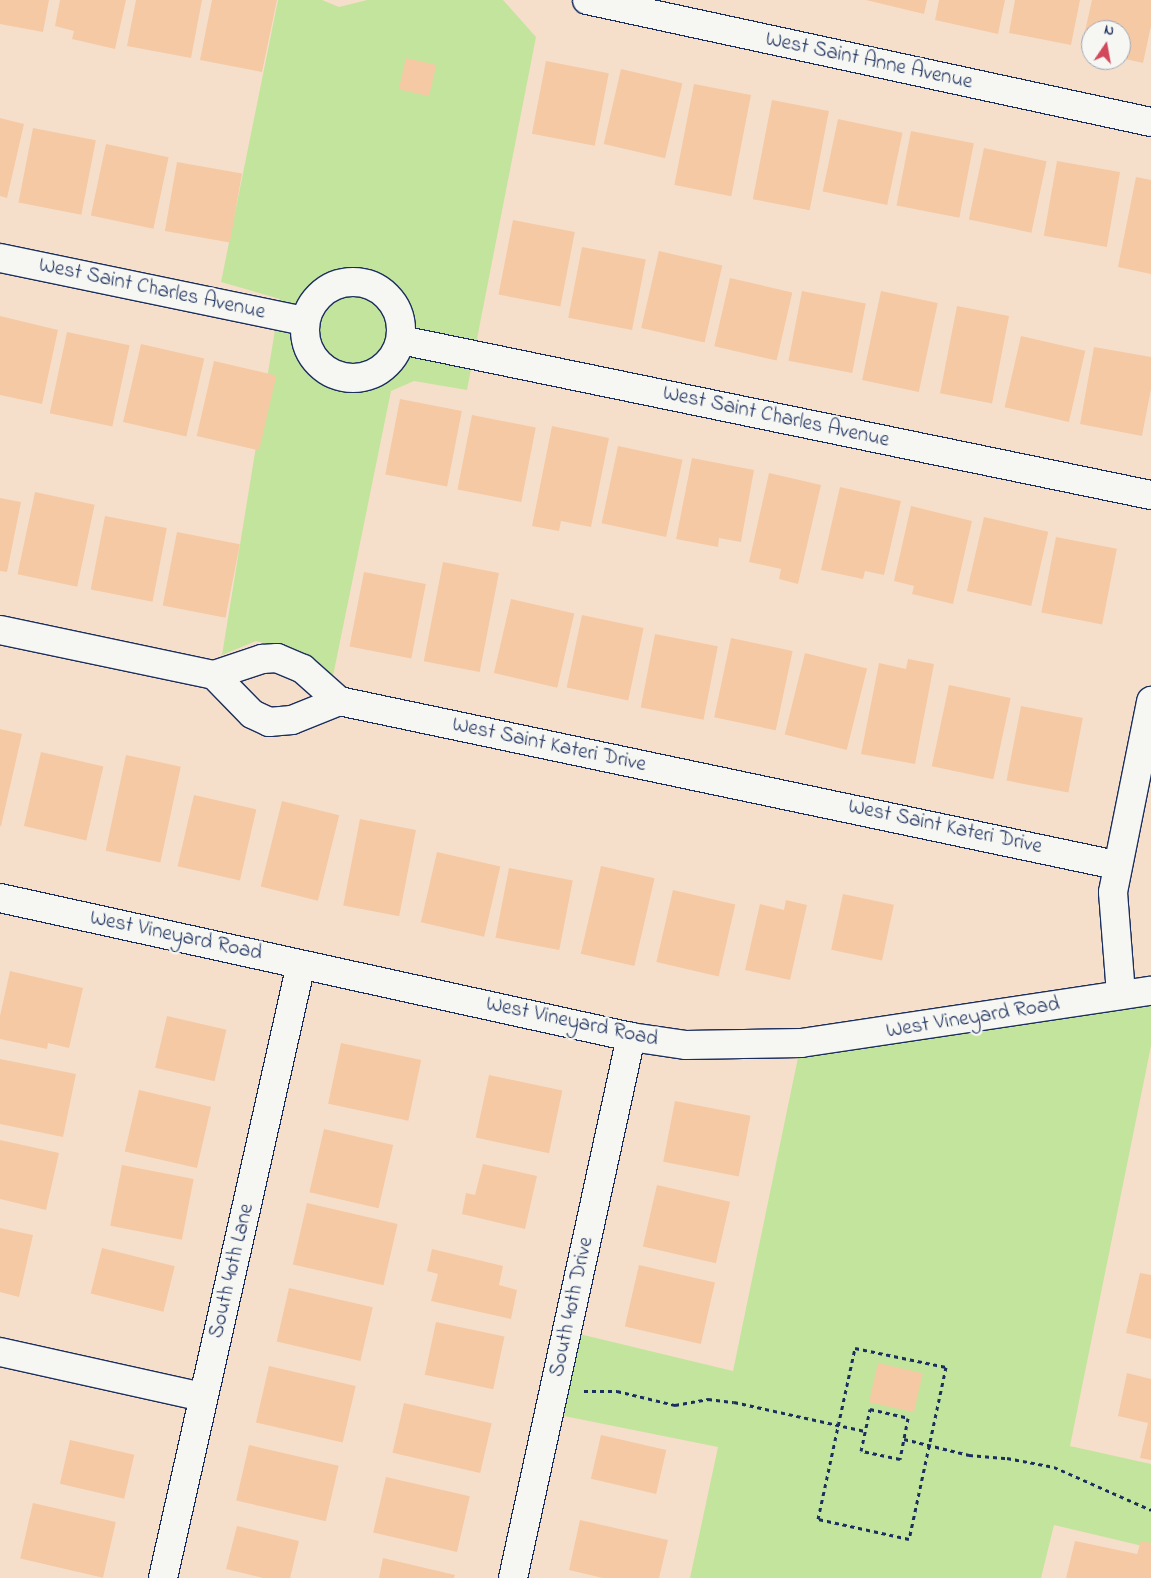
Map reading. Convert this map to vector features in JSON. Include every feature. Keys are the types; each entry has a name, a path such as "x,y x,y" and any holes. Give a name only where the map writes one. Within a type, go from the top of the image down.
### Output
{"street":[{"name":"West Saint Anne Avenue","path":"587,0 1151,122"},
{"name":"West Saint Charles Avenue","path":"0,258 304,321"},
{"path":"362,282 385,293 395,307 399,314 401,340 390,362 383,367 369,376 343,378 320,367 306,346 304,321 315,298 322,293 336,284 362,282"},
{"name":"West Saint Charles Avenue","path":"401,340 1151,495"},
{"path":"0,630 214,675 262,659 276,658 303,669 339,701 292,720 269,722 252,714 214,675"},
{"name":"West Saint Kateri Drive","path":"339,701 1116,864"},
{"path":"1121,994 1112,892 1116,864 1151,701"},
{"name":"West Vineyard Road","path":"0,898 631,1037 686,1045 802,1043 1151,991"},
{"name":"South 40th Lane","path":"163,1578 301,964"},
{"name":"South 40th Drive","path":"513,1578 631,1037"},
{"path":"0,1352 203,1397"}],"path":[{"path":"855,1348 946,1367 909,1539 818,1519 838,1425 855,1348"},
{"path":"555,1383 580,1391 617,1391 675,1405 708,1399 734,1402 865,1431"},
{"path":"870,1410 908,1418 904,1439 900,1459 861,1451 870,1410"},
{"path":"904,1439 969,1455 1007,1458 1054,1467 1151,1510"}],"shaded area":[{"path":"0,0 1151,0 1151,1578 0,1578"}],"green space":[{"path":"278,0 322,0 339,7 367,0 503,0 536,37 467,390 414,381 391,391 332,681 293,650 256,641 222,655 280,299 221,282"},
{"path":"1151,991 1151,1046 1070,1446 1151,1464 1151,1548 1054,1525 1041,1578 690,1578 718,1447 549,1413 567,1331 733,1371 801,1043"}],"building":[{"path":"0,0 49,0 43,32 0,24"},
{"path":"60,0 126,0 115,49 72,39 74,31 55,26"},
{"path":"136,0 202,0 191,58 127,46"},
{"path":"212,0 277,0 262,72 200,60"},
{"path":"866,0 927,0 924,14"},
{"path":"939,0 1005,0 998,34 935,20"},
{"path":"1015,0 1080,0 1071,45 1009,33"},
{"path":"1092,0 1151,0 1151,26 1143,63 1131,60 1131,20 1088,20"},
{"path":"406,58 436,65 429,96 399,89"},
{"path":"546,61 609,73 595,146 532,134"},
{"path":"621,69 682,83 665,158 604,144"},
{"path":"694,84 751,95 731,196 674,185"},
{"path":"772,100 829,111 810,210 753,199"},
{"path":"0,118 24,124 7,198 0,196"},
{"path":"838,119 903,133 887,205 823,191"},
{"path":"33,128 96,140 81,215 18,203"},
{"path":"911,131 974,143 959,218 896,206"},
{"path":"106,144 169,157 153,229 91,215"},
{"path":"984,148 1047,161 1031,233 969,219"},
{"path":"1057,161 1120,172 1107,247 1044,236"},
{"path":"177,162 242,173 230,242 165,231"},
{"path":"1136,177 1151,180 1151,274 1118,267"},
{"path":"513,220 575,232 560,307 498,295"},
{"path":"582,247 646,259 632,330 568,318"},
{"path":"659,251 722,266 705,343 641,328"},
{"path":"730,278 792,292 777,361 714,346"},
{"path":"802,291 866,303 852,373 788,361"},
{"path":"881,291 938,303 919,392 862,380"},
{"path":"957,306 1009,316 992,403 940,393"},
{"path":"0,316 58,330 42,404 0,395"},
{"path":"67,332 130,345 112,426 50,413"},
{"path":"1021,336 1085,351 1069,422 1005,407"},
{"path":"141,344 204,359 186,437 123,422"},
{"path":"1094,347 1151,357 1151,389 1142,436 1080,424"},
{"path":"214,361 276,375 259,450 197,436"},
{"path":"400,399 462,411 447,487 385,475"},
{"path":"472,415 536,427 521,502 457,490"},
{"path":"552,426 609,438 591,527 561,521 559,531 532,526"},
{"path":"618,446 683,460 666,537 602,523"},
{"path":"692,458 754,470 741,542 719,538 718,547 676,539"},
{"path":"769,473 821,485 798,584 779,579 781,569 749,562"},
{"path":"840,487 901,501 884,575 865,571 863,579 821,570"},
{"path":"35,492 95,505 77,587 18,574"},
{"path":"0,498 21,502 7,572 0,571"},
{"path":"911,506 972,521 953,604 912,594 914,586 894,581"},
{"path":"105,516 167,528 153,602 91,590"},
{"path":"984,517 1048,532 1031,606 967,591"},
{"path":"177,532 240,544 226,618 163,606"},
{"path":"1056,537 1117,549 1102,624 1041,613"},
{"path":"443,562 499,573 480,672 424,661"},
{"path":"364,572 426,584 411,659 349,647"},
{"path":"511,599 574,614 557,688 494,673"},
{"path":"582,615 644,628 628,700 567,687"},
{"path":"655,634 718,646 704,720 641,708"},
{"path":"731,638 793,651 776,730 714,717"},
{"path":"805,653 867,668 847,750 785,735"},
{"path":"908,659 934,664 915,764 861,754 879,663 906,669"},
{"path":"949,685 1011,698 993,779 932,766"},
{"path":"1021,706 1083,718 1068,793 1006,781"},
{"path":"0,729 22,734 1,826 0,826"},
{"path":"41,752 103,766 86,840 24,826"},
{"path":"126,755 181,767 160,863 106,851"},
{"path":"194,795 256,809 240,881 178,866"},
{"path":"282,801 339,815 318,901 261,886"},
{"path":"360,819 416,830 399,916 343,905"},
{"path":"437,852 500,867 484,937 421,922"},
{"path":"601,866 655,878 634,966 581,954"},
{"path":"509,868 573,880 559,950 495,938"},
{"path":"673,890 735,904 719,977 656,962"},
{"path":"843,894 894,905 882,961 831,950"},
{"path":"786,900 807,905 790,980 745,970 760,904 784,910"},
{"path":"10,971 83,988 69,1048 48,1043 47,1049 0,1039 0,1016"},
{"path":"167,1016 226,1030 215,1081 155,1068"},
{"path":"341,1043 421,1060 408,1121 328,1104"},
{"path":"0,1059 76,1074 63,1137 0,1124"},
{"path":"489,1075 562,1091 549,1153 476,1138"},
{"path":"139,1090 211,1107 197,1168 125,1151"},
{"path":"675,1101 751,1116 739,1177 663,1162"},
{"path":"324,1129 393,1145 379,1208 309,1192"},
{"path":"0,1140 59,1153 46,1210 0,1199"},
{"path":"483,1164 537,1176 525,1229 462,1214 466,1193 475,1195"},
{"path":"122,1165 194,1179 182,1240 110,1226"},
{"path":"657,1185 730,1202 716,1263 643,1246"},
{"path":"307,1203 398,1224 383,1285 293,1264"},
{"path":"0,1228 33,1235 19,1297 0,1292"},
{"path":"102,1248 175,1266 163,1312 91,1294"},
{"path":"432,1249 503,1266 499,1285 517,1290 511,1319 431,1301 438,1274 427,1271"},
{"path":"639,1265 715,1283 701,1344 625,1326"},
{"path":"1140,1273 1151,1275 1151,1339 1126,1333"},
{"path":"289,1288 373,1307 360,1361 277,1342"},
{"path":"436,1322 504,1337 493,1389 425,1375"},
{"path":"878,1363 923,1373 914,1412 869,1402"},
{"path":"269,1366 356,1386 343,1443 256,1423"},
{"path":"1127,1373 1151,1379 1151,1460 1140,1458 1148,1423 1118,1416"},
{"path":"404,1403 492,1423 480,1473 393,1453"},
{"path":"601,1435 666,1450 656,1494 591,1479"},
{"path":"70,1440 134,1455 124,1499 60,1484"},
{"path":"249,1445 339,1466 326,1521 236,1501"},
{"path":"386,1477 470,1496 457,1552 373,1533"},
{"path":"33,1503 116,1522 103,1578 20,1559"},
{"path":"580,1520 668,1540 659,1578 603,1578 569,1570"},
{"path":"237,1526 299,1541 290,1578 263,1578 226,1569"},
{"path":"1075,1541 1137,1554 1141,1541 1151,1543 1151,1578 1066,1578"},
{"path":"383,1558 455,1575 454,1578 379,1578"}]}
